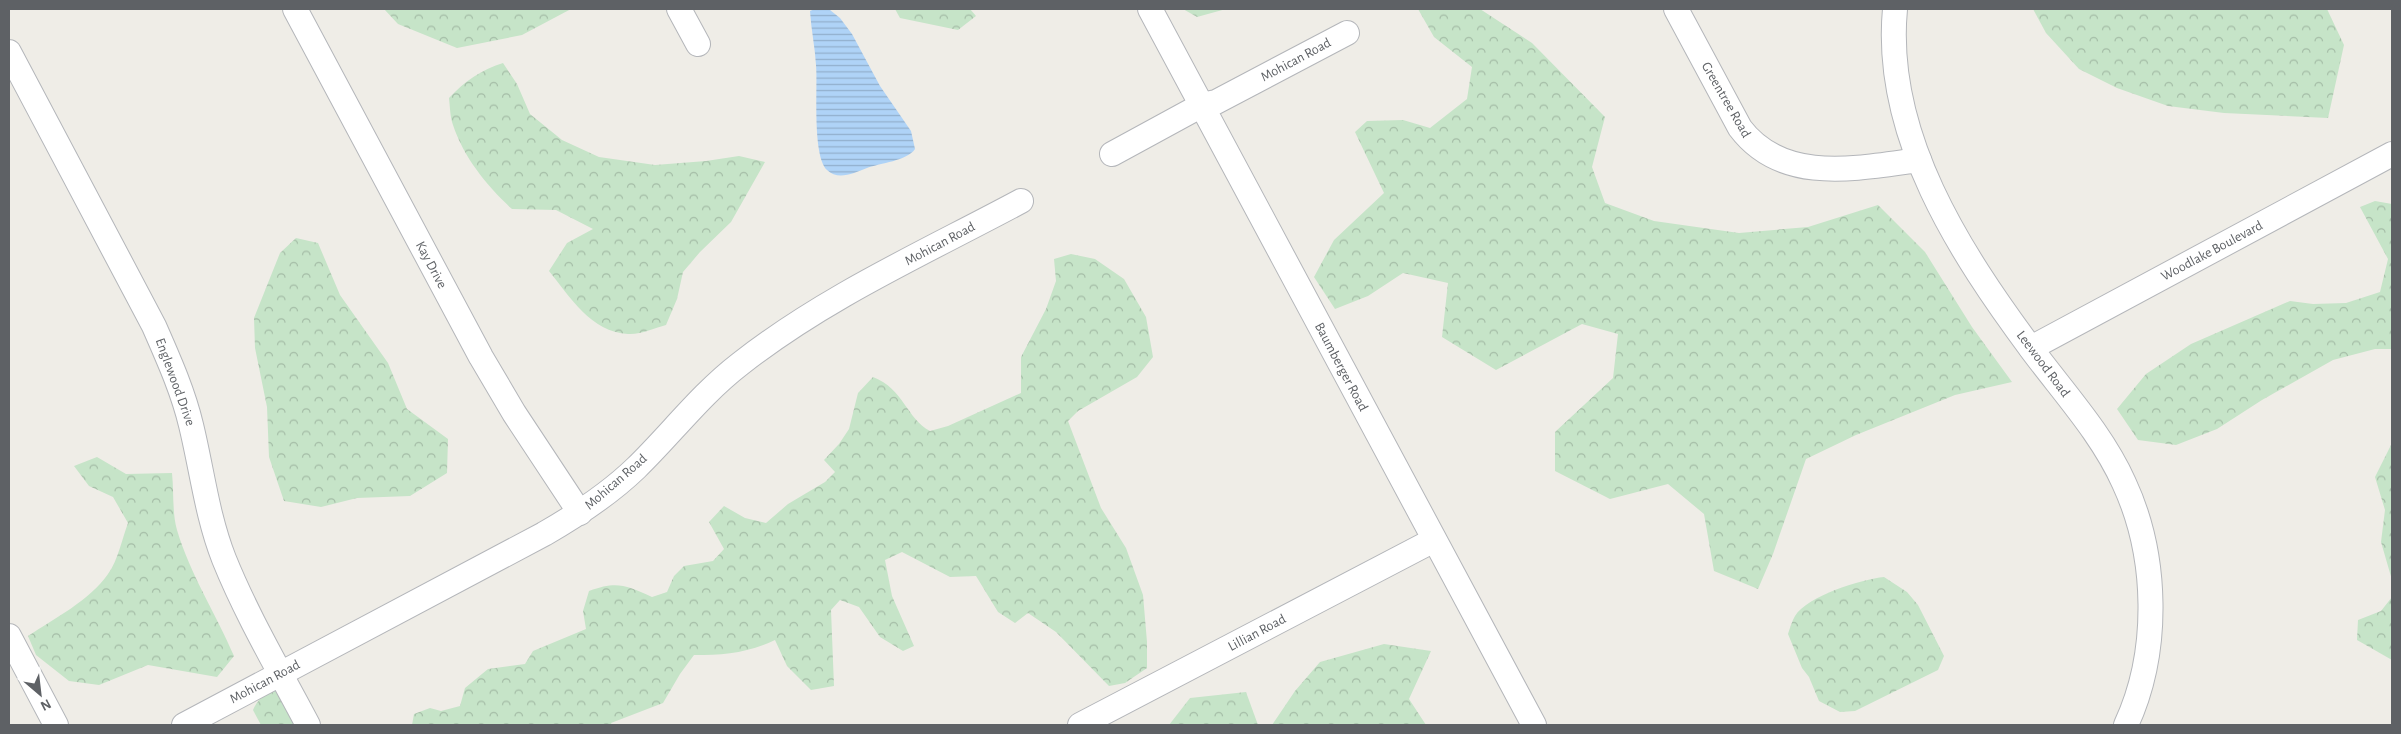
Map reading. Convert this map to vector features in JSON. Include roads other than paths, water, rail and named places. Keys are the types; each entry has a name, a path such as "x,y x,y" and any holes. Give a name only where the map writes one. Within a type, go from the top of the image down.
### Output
{"street":[{"name":"Kay Drive","path":"295,9 481,357 580,513"},
{"path":"679,9 698,44"},
{"name":"Baumberger Road","path":"1150,9 1534,725"},
{"name":"Greentree Road","path":"1676,9 1740,128 1762,152 1788,162 1828,168 1849,169 1919,160"},
{"name":"Leewood Road","path":"1895,9 1894,40 1898,79 1919,160 1934,195 1995,297 2088,424 2115,465 2140,523 2147,560 2150,626 2144,672 2126,725"},
{"name":"Mohican Road","path":"1112,154 1202,105 1216,102 1347,33"},
{"name":"Englewood Drive","path":"9,52 154,326 172,365 191,424 205,492 223,558 249,614 308,725"},
{"name":"Woodlake Boulevard","path":"2031,348 2392,154"},
{"name":"Mohican Road","path":"184,725 536,539 580,513 635,469 710,389 770,341 835,300 1021,201"},
{"name":"Lillian Road","path":"1080,725 1434,540"},
{"path":"9,636 56,725"}],"water":[{"path":"815,9 830,10 840,18 852,34 880,86 911,131 915,149 911,153 900,159 846,175 836,175 827,170 822,162 817,136 816,65 810,11"}]}
